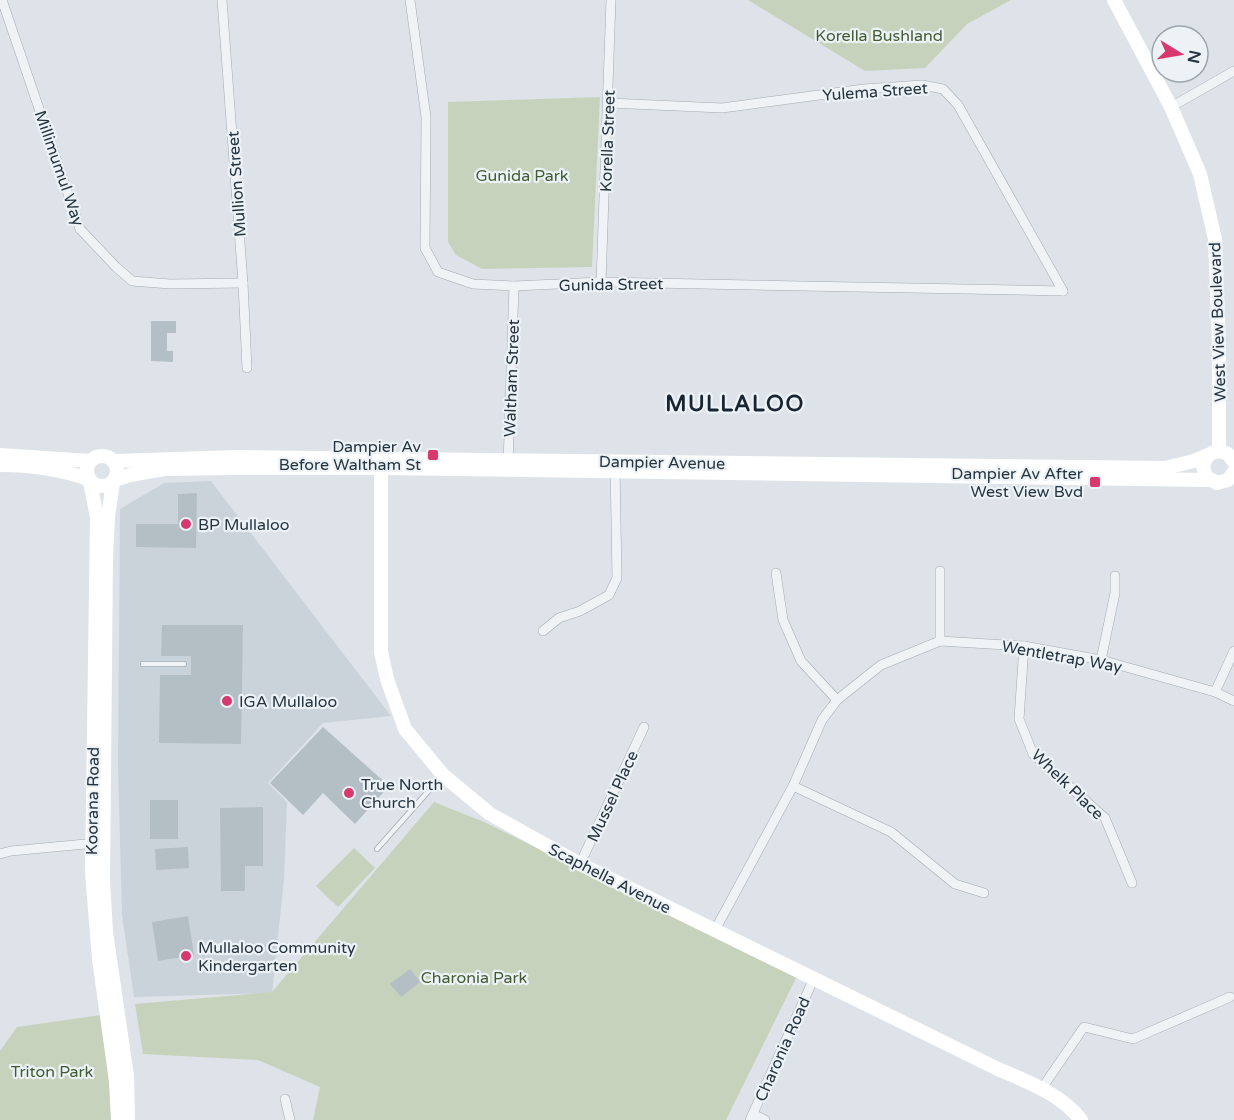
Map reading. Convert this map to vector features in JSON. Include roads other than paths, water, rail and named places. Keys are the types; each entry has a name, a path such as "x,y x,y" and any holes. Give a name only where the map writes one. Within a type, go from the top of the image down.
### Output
{"street":[{"name":"Millimumul Way","path":"2,0 80,230 132,281 170,284 243,283"},
{"name":"Mullion Street","path":"222,0 247,368"},
{"name":"Gunida Street","path":"410,0 426,117 425,248 438,272 473,284 514,286 601,282 1063,291"},
{"name":"Korella Street","path":"601,282 611,0"},
{"name":"West View Boulevard","path":"1114,0 1171,107 1200,174 1215,239 1220,346 1214,453"},
{"path":"1171,107 1234,71"},
{"name":"Yulema Street","path":"609,104 722,108 864,89 922,85 944,89 958,105 1063,291"},
{"name":"Waltham Street","path":"508,465 514,286"},
{"path":"1214,453 1228,454 1233,468 1220,483 1209,480 1203,469 1204,460 1214,453"},
{"name":"Dampier Avenue","path":"615,467 1165,468 1214,453"},
{"path":"0,454 90,461 102,456 114,461 117,471 114,481 104,487 89,480 44,469 0,465"},
{"name":"Dampier Avenue","path":"114,461 203,458 381,464 1209,480"},
{"path":"89,480 86,470 90,461"},
{"name":"Dampier Avenue","path":"114,481 134,474 164,469 381,464"},
{"name":"Scaphella Avenue","path":"381,464 381,652 387,679 405,729 443,775 490,814 580,864 998,1069 1042,1088 1073,1109 1081,1120"},
{"path":"543,631 559,618 580,611 609,595 617,578 615,467"},
{"name":"Koorana Road","path":"89,480 97,517 96,843 127,1076 128,1120"},
{"name":"Koorana Road","path":"114,481 108,517 106,558 94,915 116,1081 118,1120"},
{"path":"940,571 940,641"},
{"path":"776,573 783,620 801,661 837,700"},
{"path":"1101,660 1115,593 1115,576"},
{"name":"Wentletrap Way","path":"715,930 793,786 822,720 837,700 881,664 940,641 1024,646 1101,660 1215,692 1234,702"},
{"name":"Whelk Place","path":"1024,646 1019,719 1033,754 1105,818 1132,883"},
{"path":"1215,692 1234,651"},
{"name":"Mussel Place","path":"580,864 644,727"},
{"path":"793,786 891,832 955,884 984,893"},
{"path":"0,854 96,843"},
{"name":"Charonia Road","path":"752,1117 813,978"},
{"path":"1042,1088 1084,1027 1133,1039 1230,997"},
{"path":"285,1099 290,1120"},
{"path":"752,1117 765,1120"}],"lane":[{"path":"143,664 184,664"},
{"path":"377,849 443,775"}],"place":[{"name":"Dampier Av Before Waltham St","path":"433,455"},
{"name":"Dampier Av After West View Bvd","path":"1095,482"},
{"name":"BP Mullaloo","path":"186,524"},
{"name":"IGA Mullaloo","path":"227,701"},
{"name":"True North Church","path":"349,793"},
{"name":"Mullaloo Community Kindergarten","path":"186,956"}],"district":[{"name":"MULLALOO","path":"735,403"}],"park label":[{"name":"Korella Bushland","path":"879,35"},
{"name":"Gunida Park","path":"522,175"},
{"name":"Charonia Park","path":"474,977"},
{"name":"Triton Park","path":"52,1071"}]}
